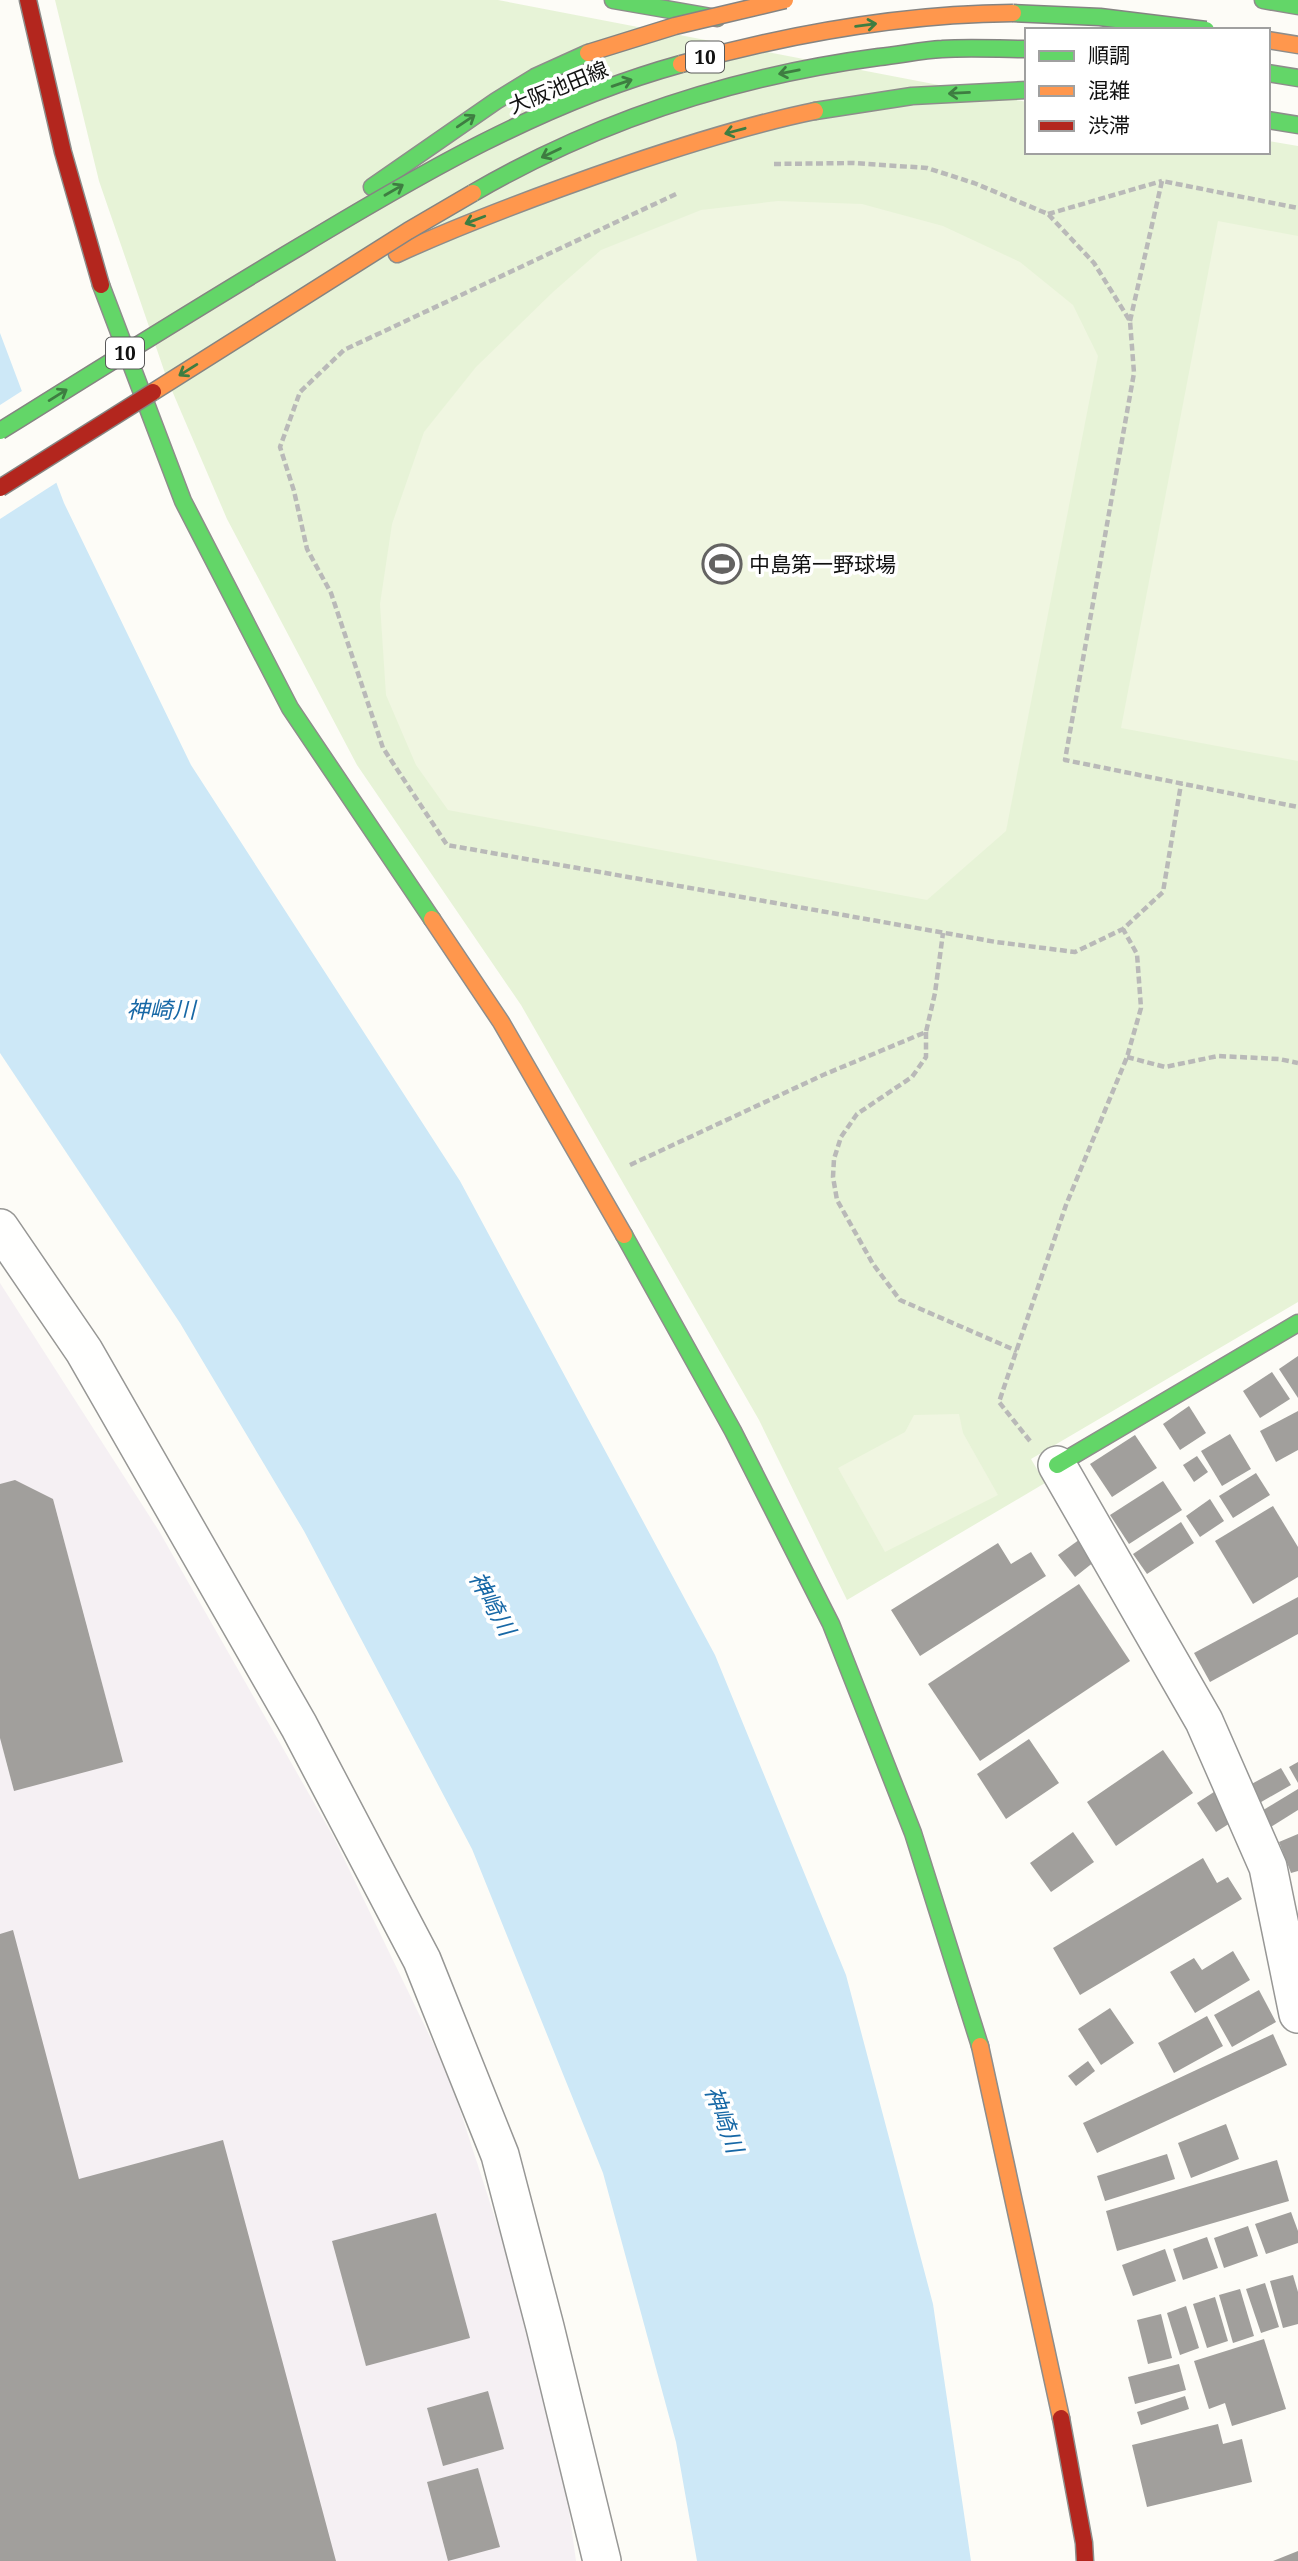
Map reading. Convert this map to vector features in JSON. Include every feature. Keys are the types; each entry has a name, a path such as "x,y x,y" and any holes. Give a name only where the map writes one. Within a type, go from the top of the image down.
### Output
{"main road":[{"path":"28,0 62,152 105,298 184,502 290,708 501,1021 593,1180 733,1431 831,1624 913,1833 979,2043 1055,2387 1085,2561"},
{"path":"612,0 1000,64"},
{"path":"251,275 430,145 536,77 588,53 675,26 785,0"},
{"path":"1263,0 1298,6"},
{"name":"大阪池田線","path":"0,430 251,275 438,165 551,110 678,64 758,42 844,27 940,16 1035,13 1113,18 1190,28"},
{"path":"1270,40 1298,45"},
{"name":"10","path":"0,488 408,231 550,153 611,125 766,77 851,61 942,49 1025,49"},
{"path":"1270,73 1298,78"},
{"path":"246,333 358,273 441,233 524,201 730,132 801,114 867,102 940,94 1025,90"},
{"path":"1270,110 1298,115"},
{"path":"1270,120 1298,125"},
{"path":"1044,1454 1298,1323"}],"street":[{"path":"0,1228 84,1351 299,1726 422,1960 500,2155 602,2561"},
{"path":"1044,1454 1205,1721 1268,1867 1298,2014"}],"path":[{"path":"761,164 854,163 927,168 974,183 1048,214 1094,263 1130,321"},
{"path":"1048,214 1162,181 1298,208"},
{"path":"1162,181 1130,321 1134,373 1065,760 1298,807"},
{"path":"682,191 344,350 300,392 280,447 294,491 307,549 331,593 383,748 446,845 943,933 1075,952 1123,929 1163,892 1181,784"},
{"path":"1044,1454 999,1402 1066,1205 1128,1057 1141,1008 1137,954 1123,929"},
{"path":"943,933 935,993 926,1032 926,1057 912,1077 857,1114 841,1137 834,1159 833,1177 837,1199 873,1264 900,1300 1017,1351"},
{"path":"628,1166 823,1075 926,1032"},
{"path":"1128,1057 1165,1067 1218,1056 1279,1059 1298,1063"}],"shaded area":[{"path":"0,1283 159,1531 333,1836 449,2076 517,2286 567,2496 576,2561 0,2561"}],"green space":[{"path":"55,0 498,0 1025,102 1025,154 1270,154 1270,141 1298,146 1298,1302 1031,1459 1045,1483 847,1600 759,1420 521,1005 357,765 227,519 167,379 99,181"},
{"name":"中島第一野球場","path":"778,201 862,204 943,226 1020,262 1073,305 1098,356 1006,831 927,900 448,810 416,765 386,695 380,604 392,524 424,432 476,367 553,292 601,250 701,210"},
{"path":"1218,221 1298,236 1298,761 1121,728"},
{"path":"959,1414 963,1433 998,1495 885,1552 838,1468 905,1432 914,1415"}],"water":[{"name":"神崎川","path":"0,333 64,503 191,765 460,1181 715,1655 846,1975 933,2304 971,2561 697,2561 676,2442 603,2173 472,1849 304,1531 180,1323 0,1053"}],"pier":[{"path":"25,389 59,481 0,519 0,405"}],"building":[{"path":"1298,1356 1298,1398 1279,1369"},
{"path":"1272,1372 1290,1399 1260,1418 1243,1391"},
{"path":"1189,1406 1206,1433 1180,1450 1163,1424"},
{"path":"1298,1411 1298,1450 1276,1462 1260,1431"},
{"path":"1230,1434 1251,1469 1222,1486 1201,1451"},
{"path":"1135,1435 1157,1468 1112,1497 1090,1464"},
{"path":"1197,1456 1208,1472 1194,1482 1183,1465"},
{"path":"1256,1473 1270,1495 1233,1518 1219,1496"},
{"path":"15,1480 53,1499 123,1762 14,1791 0,1738 0,1484"},
{"path":"1163,1481 1182,1510 1129,1544 1110,1515"},
{"path":"1210,1499 1224,1521 1200,1537 1186,1516"},
{"path":"1273,1506 1298,1547 1298,1577 1253,1604 1215,1541"},
{"path":"1181,1522 1194,1543 1147,1574 1133,1554"},
{"path":"1083,1537 1099,1558 1075,1577 1058,1555"},
{"path":"998,1543 1011,1564 1031,1552 1046,1576 920,1656 891,1610"},
{"path":"1079,1584 1130,1661 980,1761 928,1684"},
{"path":"1298,1597 1298,1634 1210,1682 1194,1653"},
{"path":"1029,1739 1059,1783 1006,1819 977,1774"},
{"path":"1163,1750 1193,1793 1116,1846 1087,1802"},
{"path":"1298,1762 1298,1783 1289,1767"},
{"path":"1281,1768 1291,1785 1256,1805 1246,1787"},
{"path":"1298,1789 1298,1810 1269,1828 1260,1812"},
{"path":"1217,1790 1235,1820 1216,1832 1197,1803"},
{"path":"1073,1832 1094,1862 1051,1892 1030,1863"},
{"path":"1298,1834 1298,1871 1291,1873 1279,1842"},
{"path":"1203,1858 1217,1883 1228,1877 1242,1899 1080,1995 1053,1948"},
{"path":"13,1930 79,2179 223,2140 336,2561 0,2561 0,1934"},
{"path":"1233,1951 1250,1980 1195,2013 1170,1972 1194,1958 1202,1970"},
{"path":"1259,1990 1276,2022 1232,2047 1214,2015"},
{"path":"1110,2008 1134,2043 1101,2065 1078,2029"},
{"path":"1207,2016 1223,2046 1174,2073 1158,2043"},
{"path":"1273,2034 1287,2065 1097,2153 1083,2123"},
{"path":"1088,2061 1095,2071 1076,2086 1068,2076"},
{"path":"1226,2124 1239,2159 1191,2178 1178,2143"},
{"path":"1167,2154 1175,2179 1105,2201 1097,2176"},
{"path":"1277,2160 1289,2201 1117,2251 1106,2211"},
{"path":"1291,2212 1298,2231 1298,2243 1266,2254 1255,2224"},
{"path":"436,2213 470,2338 366,2366 332,2241"},
{"path":"1248,2226 1258,2256 1224,2268 1214,2238"},
{"path":"1207,2237 1218,2268 1183,2280 1173,2249"},
{"path":"1165,2249 1176,2281 1133,2296 1122,2265"},
{"path":"1293,2275 1298,2292 1298,2324 1283,2328 1270,2281"},
{"path":"1265,2283 1279,2327 1261,2333 1246,2289"},
{"path":"1240,2289 1254,2336 1233,2343 1219,2295"},
{"path":"1215,2297 1228,2341 1207,2348 1193,2304"},
{"path":"1186,2306 1199,2348 1180,2355 1167,2313"},
{"path":"1161,2314 1172,2358 1148,2364 1137,2320"},
{"path":"1264,2339 1286,2409 1232,2426 1225,2403 1209,2409 1194,2361"},
{"path":"1179,2364 1186,2390 1135,2404 1128,2377"},
{"path":"488,2391 504,2449 443,2466 427,2408"},
{"path":"1185,2396 1189,2409 1141,2425 1137,2412"},
{"path":"1218,2424 1223,2444 1242,2439 1252,2482 1147,2507 1132,2445"},
{"path":"478,2468 500,2547 448,2561 427,2482"},
{"path":"1298,2551 1298,2561 1273,2561"}],"traffic: fast":[{"path":"613,0 717,18"},
{"path":"1263,0 1298,6"},
{"path":"1013,13 1100,17 1190,28"},
{"path":"473,193 520,167 618,123 720,89 826,65 926,50 1025,49"},
{"path":"372,187 496,101 535,77 588,53"},
{"path":"0,431 261,270 437,167 531,119 580,98 681,64"},
{"path":"1270,73 1298,78"},
{"path":"815,111 912,96 1025,90"},
{"path":"1270,120 1298,125"},
{"path":"101,285 183,501 290,708 432,919"},
{"path":"624,1235 733,1431 831,1624 913,1833 980,2046"},
{"path":"1057,1465 1298,1323"}],"traffic: slow":[{"path":"588,53 675,26 785,0"},
{"path":"681,64 804,35 846,28 929,17 1013,13"},
{"path":"1270,40 1298,45"},
{"path":"397,254 510,207 626,165 720,135 815,111"},
{"path":"153,392 473,193"},
{"path":"432,919 501,1022 624,1235"},
{"path":"980,2046 1061,2418"}],"traffic: jam":[{"path":"28,0 63,152 101,285"},
{"path":"0,488 153,392"},
{"path":"1061,2418 1085,2561"}],"place":[{"name":"中島第一野球場","path":"722,564"}]}
